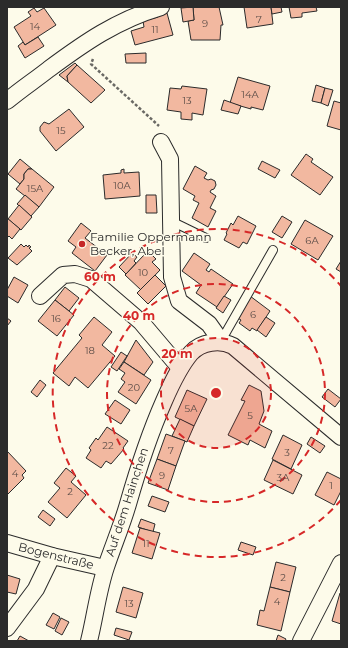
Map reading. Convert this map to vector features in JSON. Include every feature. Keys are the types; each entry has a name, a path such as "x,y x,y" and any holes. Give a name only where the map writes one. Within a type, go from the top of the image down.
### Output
{"street":[{"path":"7,101 84,43 117,24 160,7"},
{"path":"163,137 170,159 172,277 179,301 209,324 221,341 232,346 341,437"},
{"path":"40,296 63,275 75,274 91,280 142,322 180,368"},
{"name":"Auf dem Hainchen","path":"89,641 105,568 128,505 137,470 152,428 180,368 194,350 204,345 221,341"},
{"name":"Bogenstraße","path":"7,543 52,556 105,568"},
{"path":"7,628 36,589 52,556"},
{"path":"300,641 341,563"}],"lane":[{"path":"171,221 206,238"},
{"path":"221,341 273,250"}],"path":[{"path":"84,43 95,55 91,64 163,137"}],"building":[{"path":"193,7 219,7 223,25 221,25 220,40 191,40 188,21 194,20"},
{"path":"193,7 194,20 183,22 181,8"},
{"path":"244,7 271,7 273,24 247,28"},
{"path":"271,7 281,7 282,12 272,14"},
{"path":"289,7 316,7 317,11 302,13 302,17 291,18"},
{"path":"34,8 37,12 44,8 56,25 25,45 14,27 31,16 28,12"},
{"path":"167,13 173,35 135,45 131,31 144,27 143,21"},
{"path":"38,37 44,46 25,58 18,46 23,42 25,45"},
{"path":"146,53 146,63 126,63 125,54"},
{"path":"75,63 77,65 67,76 68,82 59,75"},
{"path":"77,65 105,90 91,103 68,82 67,76"},
{"path":"238,77 270,86 263,110 251,107 251,109 230,103"},
{"path":"316,85 325,88 321,103 312,101"},
{"path":"182,86 207,89 203,115 192,113 192,120 181,119 181,112 167,110 170,88 181,89"},
{"path":"325,88 333,90 328,106 321,103"},
{"path":"224,100 241,106 238,114 221,110"},
{"path":"334,101 341,103 341,130 327,126"},
{"path":"69,109 84,127 56,151 40,131 40,127 44,122 49,124"},
{"path":"306,154 313,159 311,162 333,177 320,195 291,175"},
{"path":"20,159 32,169 28,169 24,174 24,179 20,184 8,174"},
{"path":"262,161 280,170 275,178 258,169"},
{"path":"195,166 207,173 204,178 215,181 216,185 210,192 216,196 210,208 216,211 208,227 192,218 199,203 193,200 195,196 183,189"},
{"path":"28,169 32,169 54,187 39,207 16,189 24,179 24,174"},
{"path":"124,169 124,173 139,172 140,196 105,199 103,175 121,173 121,170"},
{"path":"25,195 39,207 31,216 17,204"},
{"path":"146,195 156,195 157,213 146,213"},
{"path":"19,205 32,217 21,230 8,219"},
{"path":"238,216 256,226 247,244 243,242 239,248 224,240 231,223 233,225"},
{"path":"282,216 292,222 282,238 272,232"},
{"path":"7,218 20,229 12,239 9,236 7,238"},
{"path":"305,220 333,236 318,260 291,244"},
{"name":"Familie Oppermann Becker, Abel","path":"81,223 91,231 85,238 107,255 95,271 72,253 76,247 68,241"},
{"path":"21,244 24,247 26,245 28,247 29,245 31,247 29,248 32,251 17,265 8,258"},
{"path":"149,252 156,259 152,262 160,270 141,290 125,275 144,255"},
{"path":"132,253 137,257 134,261 136,263 126,274 119,267"},
{"path":"194,253 210,264 206,270 209,272 211,269 233,284 217,307 196,293 201,285 182,271"},
{"path":"341,261 341,272 336,269"},
{"path":"155,275 166,286 148,304 137,293"},
{"path":"14,277 28,285 18,303 7,296 7,290"},
{"path":"65,287 79,298 69,311 55,300"},
{"path":"224,296 231,300 223,313 216,308"},
{"path":"250,296 270,311 257,331 252,328 250,331 239,323 241,320 236,317"},
{"path":"55,300 74,315 57,336 38,321"},
{"path":"94,317 112,332 102,345 115,356 88,388 75,377 69,386 53,373 82,338 79,335"},
{"path":"266,317 275,323 266,337 257,330"},
{"path":"7,318 11,321 7,326"},
{"path":"136,340 153,362 144,375 124,362"},
{"path":"121,352 127,356 117,371 111,367"},
{"path":"124,362 151,380 136,404 118,392 125,382 121,379 125,373 119,369"},
{"path":"40,380 46,385 37,397 31,392"},
{"path":"249,385 261,391 264,411 259,424 272,431 265,448 250,440 248,445 228,435 245,401 241,400"},
{"path":"328,389 341,399 335,407 322,397"},
{"path":"187,390 207,399 194,426 175,417"},
{"path":"115,400 130,410 121,424 105,414"},
{"path":"180,419 194,426 187,442 172,436"},
{"path":"107,427 128,441 123,448 124,449 111,464 106,461 101,468 86,458 91,450 89,448 96,438 98,440"},
{"path":"166,434 185,441 176,466 157,459"},
{"path":"283,435 302,445 291,469 272,459"},
{"path":"311,437 325,446 320,453 307,444"},
{"path":"7,451 26,471 22,475 24,478 7,495"},
{"path":"157,459 176,466 168,490 148,483"},
{"path":"273,460 302,475 293,494 264,480"},
{"path":"66,468 76,476 71,482 86,495 67,518 48,502 60,488 54,483"},
{"path":"327,472 341,479 341,491 334,505 315,495"},
{"path":"152,496 169,502 165,512 148,506"},
{"path":"43,510 55,519 50,526 38,517"},
{"path":"141,519 155,524 153,532 138,527"},
{"path":"140,528 160,533 152,559 132,553"},
{"path":"241,542 256,547 253,555 238,550"},
{"path":"276,562 296,567 290,592 270,587"},
{"path":"7,575 20,579 16,594 7,592"},
{"path":"123,587 143,593 136,618 116,612"},
{"path":"270,587 290,592 281,631 257,625 260,610 264,611"},
{"path":"340,593 341,594 341,624 332,621"},
{"path":"53,613 60,617 54,629 46,625"},
{"path":"61,618 69,622 62,635 55,631"},
{"path":"116,628 132,632 129,640 114,635"},
{"path":"278,635 286,639 285,641 276,641"},
{"path":"20,636 29,641 17,641"}],"place":[{"name":"Familie Oppermann Becker, Abel","path":"82,244"}]}
